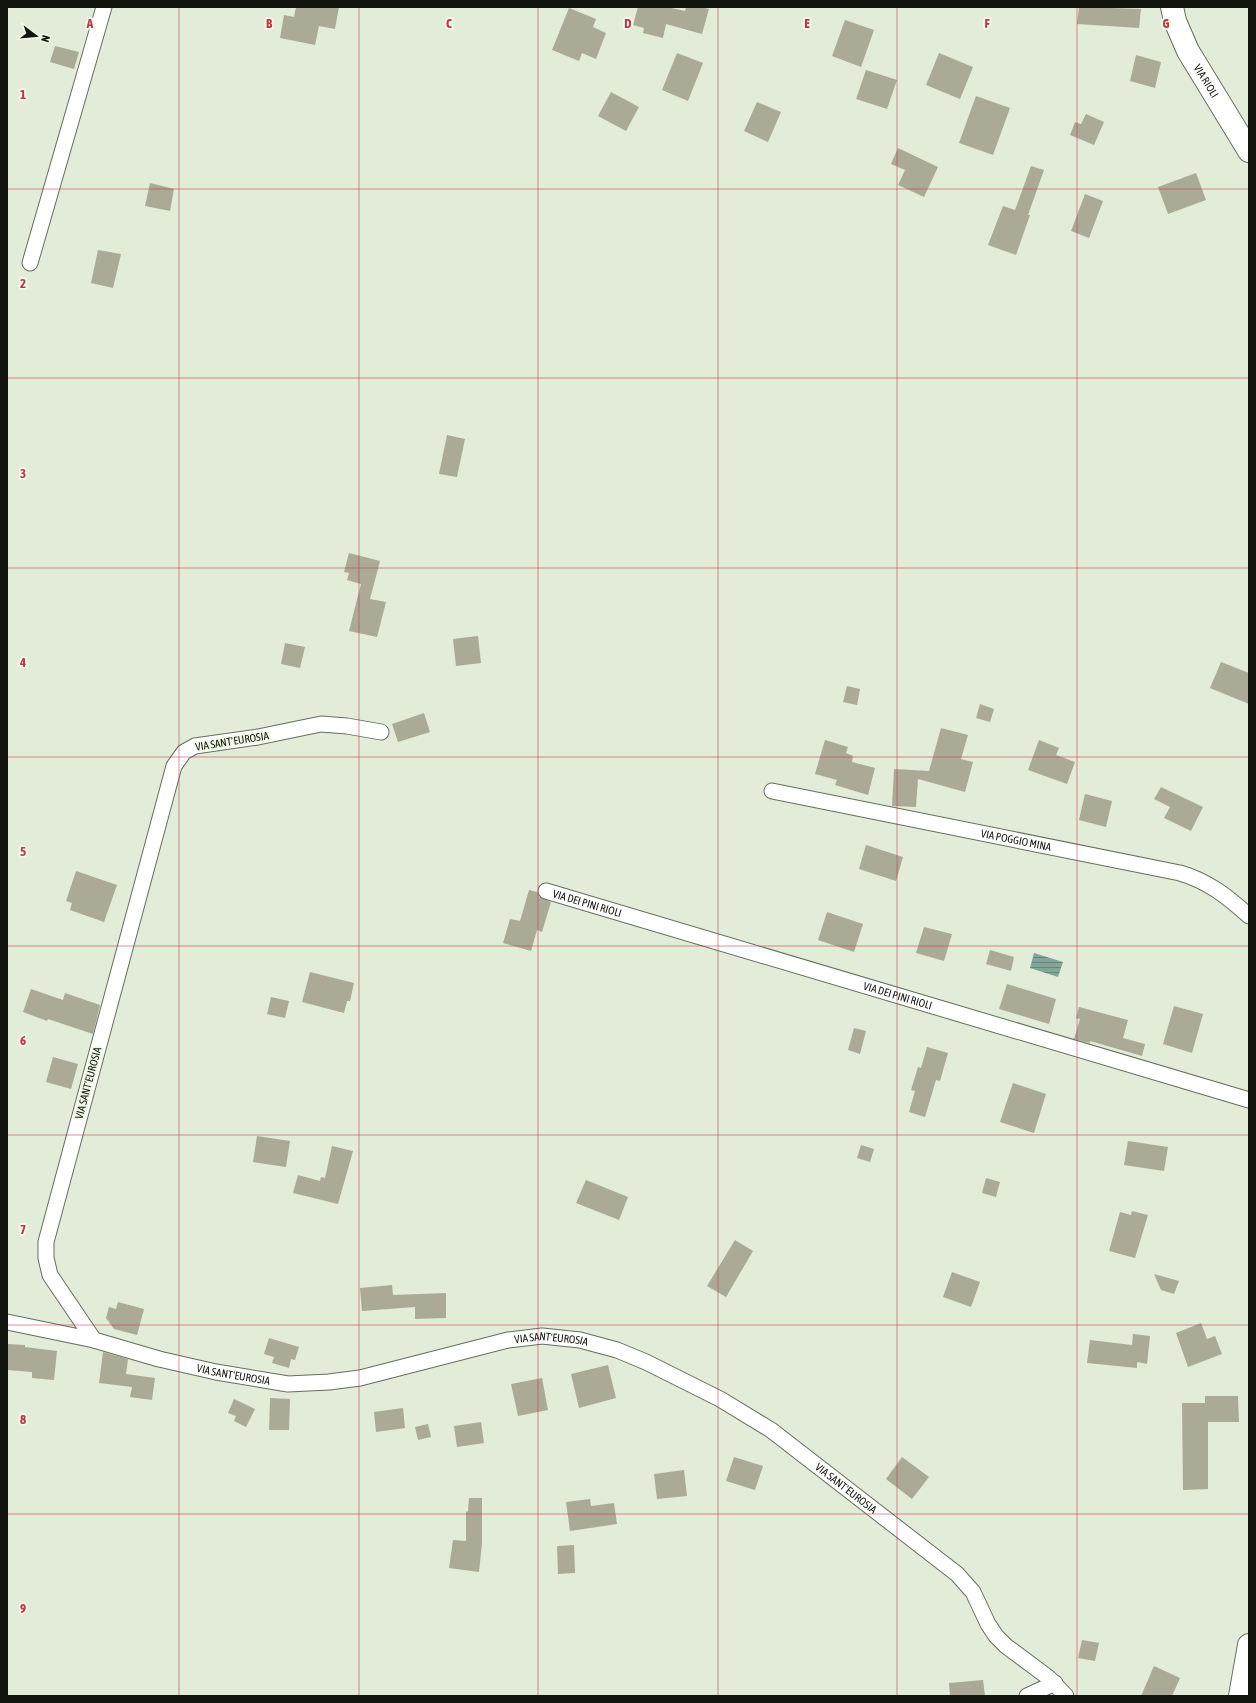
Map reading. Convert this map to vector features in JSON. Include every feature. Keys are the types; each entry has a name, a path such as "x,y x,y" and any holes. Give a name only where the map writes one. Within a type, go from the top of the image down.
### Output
{"main road":[{"name":"VIA RIOLI","path":"1172,7 1175,22 1188,51 1249,151"},
{"path":"1240,1696 1249,1645"}],"street":[{"path":"30,263 104,7"},
{"name":"VIA SANT'EUROSIA","path":"381,732 347,726 320,724 258,737 195,746 184,752 174,766 46,1242 46,1258 50,1275 94,1340 190,1367 268,1382 297,1384 352,1380 498,1342 528,1337 548,1336 572,1338 617,1350 646,1362 720,1399 761,1423 789,1442 957,1574 973,1592 988,1624 996,1636 1006,1646 1040,1670 1055,1683 1066,1696"},
{"name":"VIA POGGIO MINA","path":"772,791 1180,873 1213,887 1249,916"},
{"name":"VIA DEI PINI RIOLI","path":"546,891 1249,1100"},
{"path":"7,1322 94,1340"},
{"path":"1027,1696 1055,1683"}],"water":[{"path":"1034,953 1063,962 1058,977 1030,968"}],"building":[{"path":"296,7 339,7 335,29 319,26 315,45 280,38 284,15 294,17"},
{"path":"638,7 667,7 685,11 686,7 700,7 709,9 702,34 666,24 663,38 643,33 644,28 633,25"},
{"path":"1079,7 1141,9 1139,28 1077,24"},
{"path":"569,8 596,19 593,27 606,33 596,59 582,53 579,61 552,50"},
{"path":"845,20 874,30 861,67 832,56"},
{"path":"55,46 79,52 74,69 50,62"},
{"path":"677,53 703,63 688,101 662,90"},
{"path":"939,53 973,67 960,99 926,85"},
{"path":"1136,55 1161,62 1155,88 1130,81"},
{"path":"866,70 897,80 887,109 856,99"},
{"path":"611,92 639,107 626,131 598,116"},
{"path":"976,96 1010,108 993,155 959,143"},
{"path":"757,102 781,112 768,142 744,131"},
{"path":"1086,114 1104,122 1094,145 1070,135 1075,122 1081,124"},
{"path":"898,148 938,167 924,197 898,185 905,170 891,164"},
{"path":"1031,166 1044,170 1016,255 988,245 1003,206 1015,210"},
{"path":"1196,173 1206,200 1168,214 1158,187"},
{"path":"150,183 174,189 170,211 145,206"},
{"path":"1085,194 1103,201 1089,238 1071,231"},
{"path":"98,250 121,254 113,288 91,283"},
{"path":"447,435 465,439 457,477 439,474"},
{"path":"349,553 380,561 370,599 386,602 377,637 349,631 361,584 347,580 349,573 344,572"},
{"path":"478,636 481,663 456,666 453,639"},
{"path":"285,643 305,647 300,668 281,664"},
{"path":"1221,662 1249,673 1249,704 1210,688"},
{"path":"847,686 860,689 857,705 843,702"},
{"path":"980,704 994,709 990,722 976,718"},
{"path":"424,713 430,732 398,742 392,724"},
{"path":"941,728 968,735 961,759 973,762 965,792 918,779 916,807 892,806 894,769 929,771"},
{"path":"825,740 848,747 846,753 853,756 852,762 875,768 868,795 835,785 837,780 815,774"},
{"path":"1039,740 1059,748 1056,755 1075,762 1067,784 1028,770"},
{"path":"1161,787 1203,807 1191,831 1164,818 1170,807 1154,799"},
{"path":"1085,794 1112,801 1106,827 1079,820"},
{"path":"866,845 903,857 896,881 859,869"},
{"path":"76,871 117,885 104,922 70,910 72,903 66,901"},
{"path":"529,890 537,892 540,897 551,902 542,932 537,930 531,951 503,943 510,919 520,921"},
{"path":"827,912 863,924 854,952 818,940"},
{"path":"924,927 952,934 944,961 916,953"},
{"path":"990,950 1014,957 1011,971 986,964"},
{"path":"310,972 354,983 350,1001 347,1001 344,1013 302,1002"},
{"path":"1007,984 1056,999 1049,1024 999,1009"},
{"path":"31,989 63,1000 65,993 100,1005 93,1034 48,1019 47,1021 23,1012"},
{"path":"271,997 289,1001 285,1018 267,1014"},
{"path":"1174,1006 1203,1014 1192,1053 1163,1044"},
{"path":"1079,1007 1128,1020 1123,1038 1145,1044 1142,1056 1090,1041 1090,1043 1074,1039 1080,1019 1076,1018"},
{"path":"854,1028 866,1031 860,1054 848,1050"},
{"path":"927,1047 948,1053 940,1081 936,1080 925,1117 909,1112 915,1091 911,1090 918,1067 921,1068"},
{"path":"53,1057 78,1064 71,1089 46,1082"},
{"path":"1013,1083 1046,1094 1034,1133 1000,1122"},
{"path":"257,1136 290,1141 286,1167 253,1162"},
{"path":"1128,1141 1168,1147 1164,1171 1124,1165"},
{"path":"861,1145 874,1149 870,1162 857,1158"},
{"path":"332,1146 353,1151 338,1204 293,1193 298,1175 320,1181 321,1177 325,1178"},
{"path":"986,1178 1000,1182 996,1197 982,1193"},
{"path":"586,1180 628,1197 619,1220 576,1203"},
{"path":"1132,1211 1148,1215 1135,1258 1109,1251 1120,1212 1131,1215"},
{"path":"735,1240 753,1251 726,1297 707,1286"},
{"path":"952,1272 980,1282 971,1307 943,1297"},
{"path":"1154,1274 1179,1281 1174,1294 1161,1290"},
{"path":"392,1285 393,1295 446,1293 446,1318 415,1319 415,1307 362,1311 360,1288"},
{"path":"118,1302 144,1309 137,1335 114,1329 106,1318 109,1307 116,1309"},
{"path":"1201,1323 1207,1339 1215,1336 1222,1354 1188,1367 1176,1333"},
{"path":"1133,1334 1150,1336 1147,1364 1137,1362 1137,1368 1087,1363 1090,1340 1132,1345"},
{"path":"269,1338 299,1347 295,1360 291,1359 289,1368 272,1363 274,1357 264,1354"},
{"path":"7,1344 25,1345 25,1347 57,1351 54,1380 32,1378 32,1372 7,1370"},
{"path":"103,1352 128,1359 126,1374 155,1378 152,1400 130,1397 132,1387 99,1383"},
{"path":"608,1365 616,1398 579,1408 571,1374"},
{"path":"542,1378 548,1410 518,1416 511,1384"},
{"path":"1205,1396 1238,1396 1239,1422 1208,1422 1208,1489 1183,1490 1182,1403 1205,1403"},
{"path":"270,1398 290,1399 289,1430 269,1430"},
{"path":"234,1399 255,1409 246,1427 234,1421 236,1416 228,1413"},
{"path":"403,1408 405,1428 376,1432 374,1412"},
{"path":"481,1422 484,1443 457,1447 454,1426"},
{"path":"428,1424 431,1437 418,1440 415,1427"},
{"path":"734,1457 763,1466 755,1490 726,1481"},
{"path":"902,1457 929,1477 912,1499 886,1479"},
{"path":"684,1470 687,1496 657,1499 654,1474"},
{"path":"469,1498 482,1498 482,1543 479,1572 449,1568 453,1540 466,1541 466,1512 468,1511"},
{"path":"590,1499 591,1506 614,1503 617,1524 570,1531 566,1502"},
{"path":"574,1545 575,1573 558,1574 557,1546"},
{"path":"1082,1640 1099,1643 1095,1661 1078,1658"},
{"path":"1154,1666 1180,1678 1172,1696 1141,1696"},
{"path":"983,1680 985,1696 950,1696 949,1683"}]}
